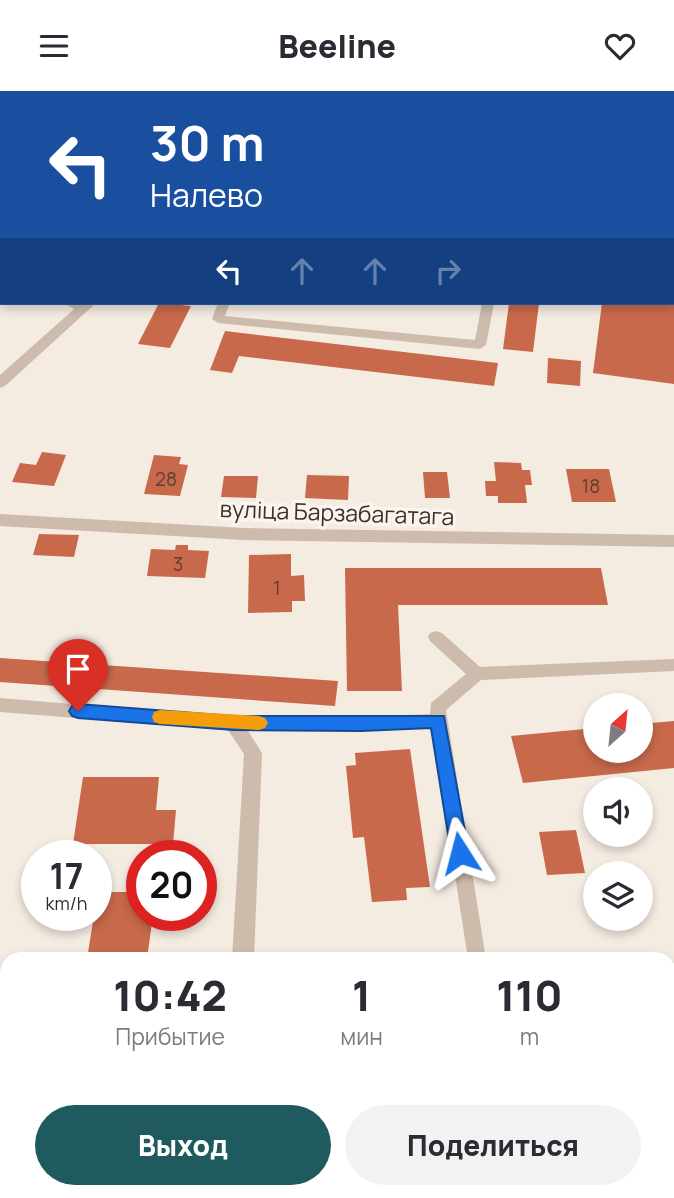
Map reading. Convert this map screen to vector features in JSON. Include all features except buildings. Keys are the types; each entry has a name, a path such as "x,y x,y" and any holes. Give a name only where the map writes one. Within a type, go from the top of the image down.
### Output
{"street":[{"path":"0,383 80,305"},
{"name":"вуліца Барзабагатага","path":"0,520 244,534 674,541"},
{"path":"0,705 233,723 253,753 243,952"}],"lane":[{"path":"224,305 218,319 480,345 488,305"},
{"path":"436,637 477,674"},
{"path":"476,952 437,708 477,674 674,665"},
{"path":"233,723 361,724 439,720"}],"slow traffic":[{"path":"160,717 259,723"}],"route":[{"path":"78,711 233,723 361,724 439,720 460,853"}]}
